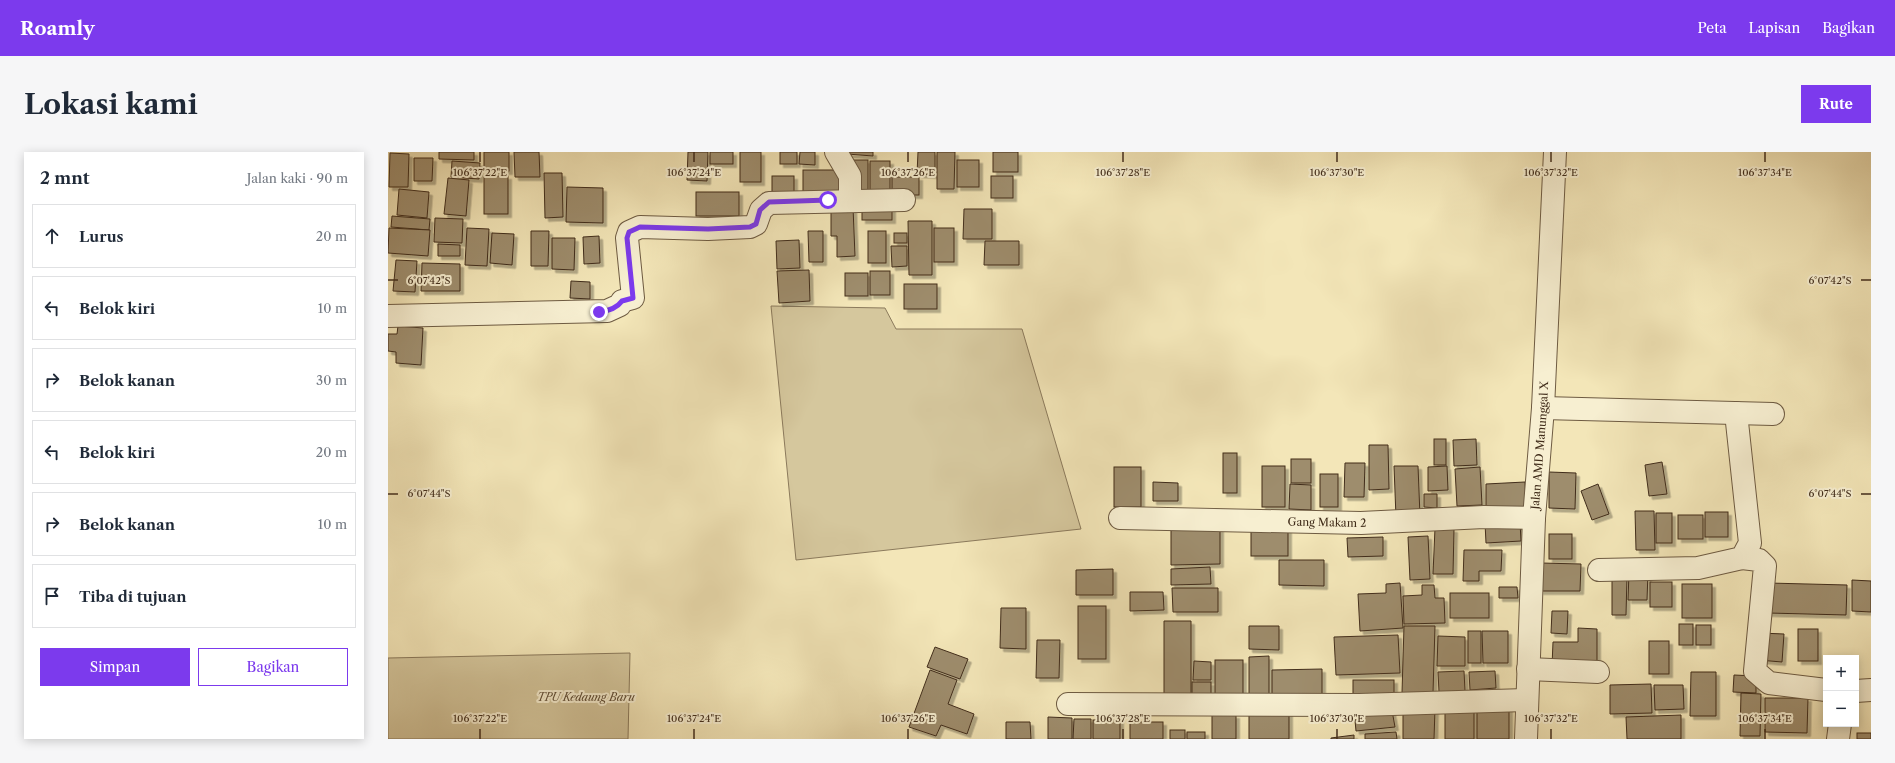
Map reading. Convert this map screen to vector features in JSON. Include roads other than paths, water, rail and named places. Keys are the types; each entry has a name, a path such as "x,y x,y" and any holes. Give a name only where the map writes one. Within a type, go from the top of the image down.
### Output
{"street":[{"path":"836,152 850,176 850,200"},
{"name":"Jalan AMD Manunggal X","path":"1526,739 1526,700 1534,518 1543,408 1555,152"},
{"path":"388,316 610,310 620,305 622,301 633,298 627,238 629,232 633,229 640,227 708,229 750,227 756,224 760,210 769,202 904,200"},
{"path":"1543,408 1774,414"},
{"path":"1736,413 1750,542 1742,558"},
{"name":"Gang Makam 2","path":"1120,518 1361,523 1484,517 1534,518"},
{"path":"1599,570 1698,568 1742,558 1759,560 1765,566 1755,671 1769,684 1823,690"},
{"path":"1528,669 1598,672"},
{"path":"1859,691 1871,690"},
{"path":"1068,704 1360,705 1526,700"},
{"path":"1838,739 1840,727"}],"park label":[{"name":"TPU Kedaung Baru","path":"586,697"}]}
